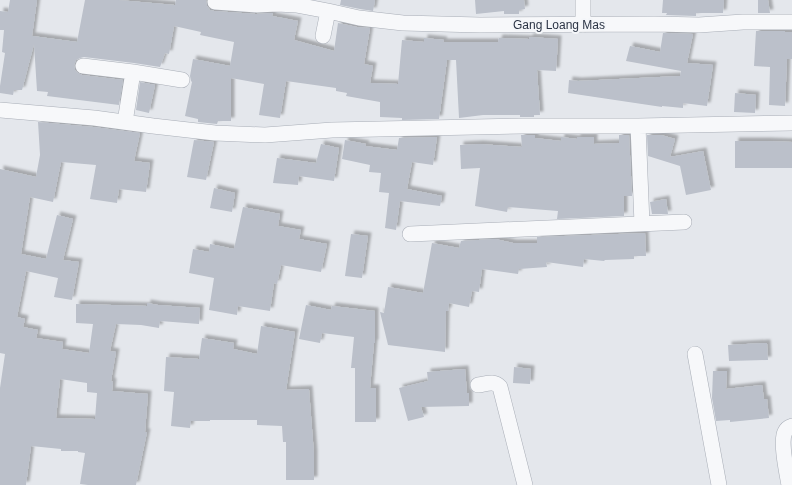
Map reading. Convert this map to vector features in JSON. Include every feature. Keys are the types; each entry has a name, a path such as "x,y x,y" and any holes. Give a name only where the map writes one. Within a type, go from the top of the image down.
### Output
{"street":[{"path":"583,0 583,25"},
{"name":"Gang Loang Mas","path":"215,2 257,5 296,5 358,18 403,23 480,25 699,25 742,22 792,22"},
{"path":"323,36 328,11"},
{"path":"82,66 182,80"},
{"path":"125,122 133,72"},
{"path":"0,110 94,118 215,133 265,135 332,130 792,123"},
{"path":"638,126 642,224"},
{"path":"410,234 684,222"},
{"path":"695,354 719,485"},
{"path":"478,386 491,382 498,384 500,387 525,485"},
{"path":"789,485 783,438 785,431 792,426"}],"building":[{"path":"10,0 37,0 32,36 77,42 85,0 118,0 175,5 176,0 206,0 207,6 210,10 214,11 256,14 273,13 272,16 298,21 294,40 334,51 338,23 370,28 364,64 373,66 370,83 398,84 402,40 424,42 424,38 444,40 443,42 498,42 499,38 529,39 530,37 558,39 556,71 537,70 540,115 534,115 534,117 520,117 520,115 483,115 459,118 456,60 447,60 439,119 402,120 402,118 380,117 380,102 346,96 347,93 336,91 336,88 286,81 280,118 259,115 264,84 231,78 231,121 218,121 217,124 198,122 198,119 185,116 192,82 190,76 193,59 230,66 234,42 200,35 201,32 174,26 169,54 165,53 160,67 84,57 76,60 74,65 75,70 82,75 123,80 119,105 47,96 48,92 37,91 34,44 22,90 14,90 13,95 0,93 5,53 2,52 4,30 0,30 0,11 8,12"},
{"path":"341,0 375,0 373,11 340,5"},
{"path":"475,0 524,0 525,9 519,10 519,14 504,14 504,11 476,14"},
{"path":"663,0 724,0 723,13 696,13 696,16 666,15 667,13 662,13"},
{"path":"758,0 768,0 770,13 758,13"},
{"path":"756,31 792,32 792,59 787,59 785,106 769,105 770,67 754,66"},
{"path":"663,33 693,34 687,63 713,65 707,106 683,103 683,108 662,107 568,93 569,80 578,81 680,76 681,71 626,61 630,46 660,52"},
{"path":"140,82 155,85 149,113 136,110"},
{"path":"735,93 756,95 755,113 734,112"},
{"path":"38,122 140,133 134,161 150,163 146,192 119,189 117,203 90,199 96,165 61,162 53,202 30,197 21,254 46,259 57,215 73,219 63,260 79,262 72,300 54,297 58,278 26,271 17,317 25,319 23,327 38,330 36,338 63,342 62,349 89,353 93,324 76,323 76,304 147,306 147,303 200,308 199,324 160,321 159,328 141,325 116,324 110,351 116,352 111,381 113,382 112,391 148,394 145,432 147,432 136,485 80,484 85,453 31,446 26,485 0,485 0,388 5,354 0,353 0,169 36,177 40,155","holes":["60,379 87,383 87,392 97,393 95,419 56,418"]},
{"path":"521,135 535,135 535,138 561,141 561,137 577,139 577,137 594,137 594,144 619,143 619,135 629,135 632,196 624,196 624,216 557,219 558,211 508,207 507,212 475,206 480,168 461,169 460,145 480,144 522,147"},
{"path":"647,135 661,135 675,139 670,157 703,151 711,190 686,195 680,166 648,156"},
{"path":"437,137 433,165 412,162 407,189 442,196 440,206 400,201 396,230 385,228 389,193 379,192 381,173 369,172 370,165 342,159 345,140 366,144 365,146 397,150 399,138"},
{"path":"194,140 214,142 206,180 187,177"},
{"path":"735,141 792,142 792,168 735,168"},
{"path":"321,144 339,148 334,181 299,176 298,185 273,183 277,158 316,163"},
{"path":"214,188 235,193 232,212 210,208"},
{"path":"666,199 668,214 652,214 650,202"},
{"path":"243,207 280,214 278,226 301,230 299,239 327,244 321,272 281,265 277,284 274,283 270,311 238,306 237,315 209,310 214,278 189,273 193,249 209,252 210,244 234,249"},
{"path":"645,233 646,256 634,256 634,259 604,261 584,259 583,267 546,262 547,267 519,269 518,274 482,269 479,292 472,291 469,307 449,303 448,311 446,311 445,352 388,345 380,312 384,313 388,287 423,293 432,243 459,248 461,241 495,239 513,243 537,243 537,237"},
{"path":"351,234 368,236 362,278 345,276"},
{"path":"306,305 331,310 332,306 375,311 375,343 370,388 376,388 376,422 355,422 355,368 351,368 354,337 322,333 320,343 299,339"},
{"path":"261,326 295,332 286,390 309,389 314,454 314,480 286,480 286,442 283,442 282,426 257,425 257,420 210,420 191,421 190,428 171,426 174,392 164,391 166,357 199,359 202,338 234,343 233,349 257,354"},
{"path":"767,343 768,360 729,361 728,345"},
{"path":"514,367 531,369 530,384 513,383"},
{"path":"465,369 467,393 469,393 469,406 421,407 424,417 408,421 399,388 428,381 427,372"},
{"path":"713,371 727,371 726,389 762,385 764,399 767,399 769,418 730,422 730,420 716,421 712,398"}]}
